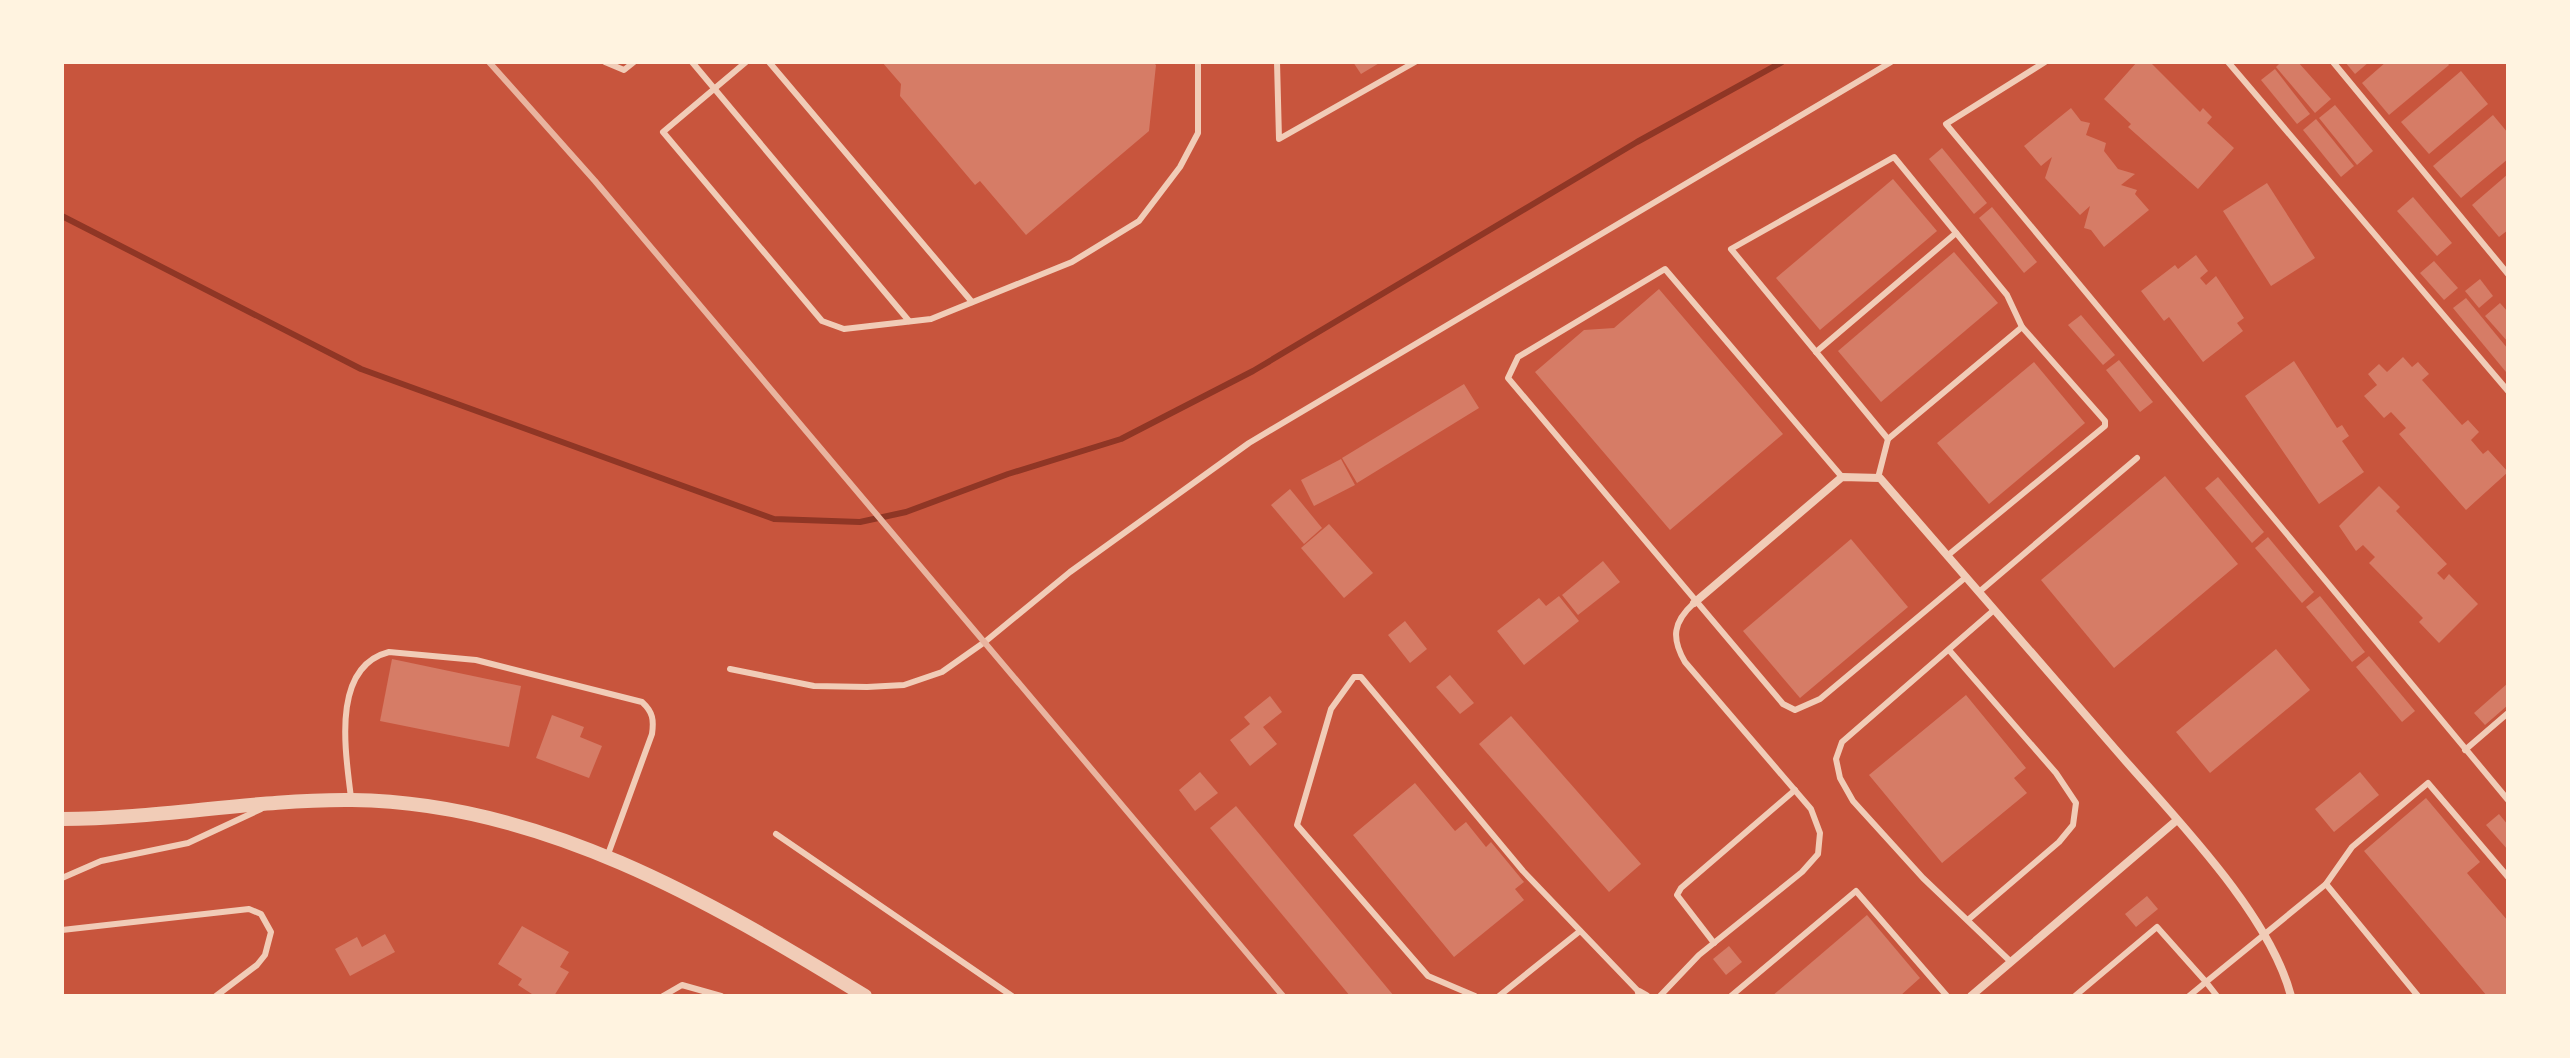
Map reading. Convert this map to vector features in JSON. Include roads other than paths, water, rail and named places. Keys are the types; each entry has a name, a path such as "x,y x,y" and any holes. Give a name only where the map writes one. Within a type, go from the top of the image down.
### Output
{"street":[{"path":"1695,602 1842,477 1878,478 2177,820 2266,934 2291,996"},
{"path":"62,819 351,800 454,809 534,830 607,857 697,899 865,996"},
{"path":"1971,996 2177,820"}],"lane":[{"path":"605,62 624,70 634,62"},
{"path":"692,62 909,321"},
{"path":"746,62 663,132 822,321 844,329 931,319 1072,262 1139,221 1180,167 1198,133 1198,62"},
{"path":"769,62 972,302"},
{"path":"1277,62 1279,139 1415,62"},
{"path":"730,669 814,686 867,687 904,685 942,672 986,641 1070,572 1249,443 1891,62"},
{"path":"2045,62 1946,124 2508,800"},
{"path":"2228,62 2508,391"},
{"path":"2333,62 2508,274"},
{"path":"1888,439 1731,249 1894,157 2007,295 2022,327 2105,421 2105,426 1947,556"},
{"path":"1816,352 1956,233"},
{"path":"1842,477 1665,269 1518,357 1508,378 1783,704 1795,710 1820,699 1966,577"},
{"path":"1878,478 1888,439 2022,327"},
{"path":"1979,592 2137,458"},
{"path":"1660,996 1714,943 1802,872 1818,854 1820,833 1811,809 1685,662 1675,645 1676,625 1695,602"},
{"path":"1994,610 1842,742 1836,759 1840,778 1853,801 1923,878 2011,962"},
{"path":"1949,650 2056,773 2076,803 2073,825 2059,842 1969,919"},
{"path":"351,800 342,724 362,667 378,655 389,652 476,660 642,702 649,708 653,716 652,734 607,857"},
{"path":"1475,996 1428,976 1297,825 1331,709 1354,677 1361,677 1523,871 1642,994"},
{"path":"2465,750 2508,713"},
{"path":"2189,996 2326,884 2352,847 2428,783 2508,877"},
{"path":"1714,943 1677,895 1681,888 1795,790"},
{"path":"62,878 101,861 188,843 269,805"},
{"path":"776,834 1012,996"},
{"path":"2326,884 2418,996"},
{"path":"1731,996 1856,891 1947,996"},
{"path":"62,930 249,909 261,914 271,932 265,955 216,996"},
{"path":"2075,996 2157,927 2217,996"},
{"path":"1499,996 1580,931"},
{"path":"663,996 682,985 721,996"}],"waterway":[{"path":"62,216 361,369 774,519 860,522 906,512 1008,474 1121,439 1253,371 1637,142 1782,62"}],"railway":[{"path":"489,62 595,181 1283,996"}]}
